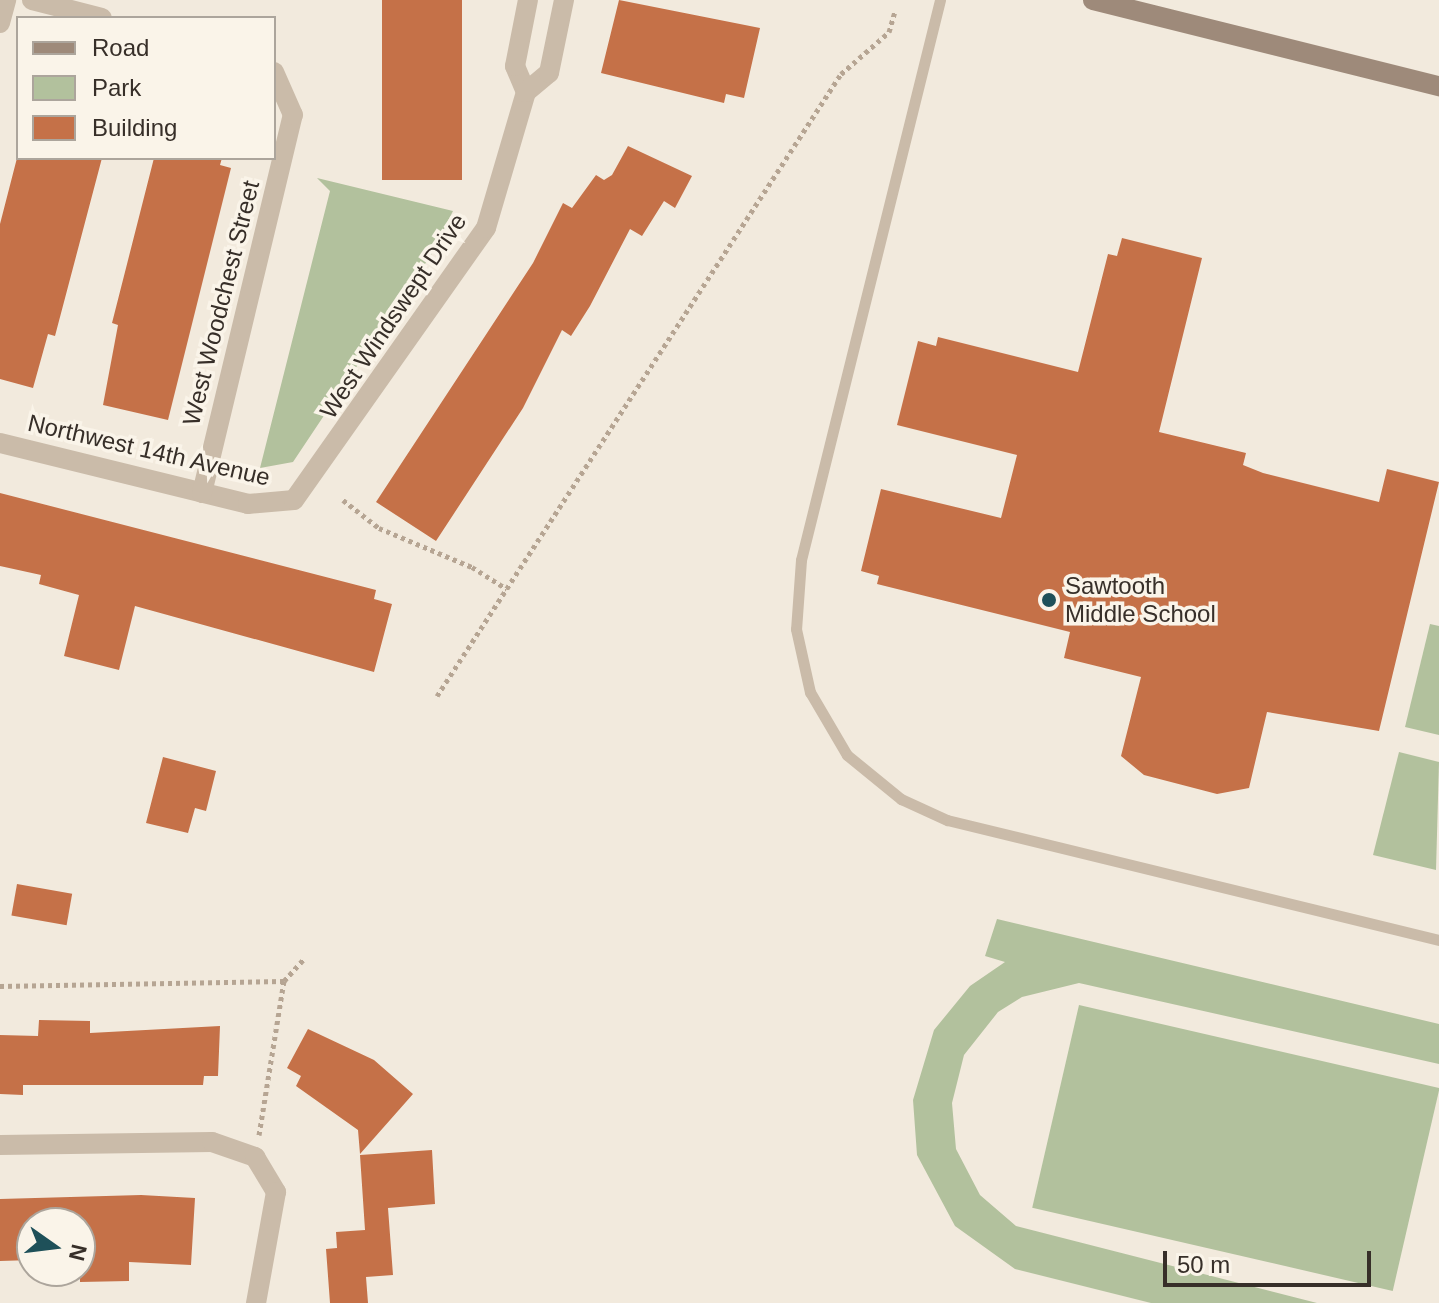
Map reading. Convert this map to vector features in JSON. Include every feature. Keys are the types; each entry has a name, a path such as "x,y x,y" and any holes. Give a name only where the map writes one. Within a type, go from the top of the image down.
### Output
{"main road":[{"path":"1093,0 1439,86"}],"street":[{"path":"0,23 6,0"},
{"path":"32,0 94,16"},
{"name":"West Windswept Drive","path":"526,92 515,66 528,0"},
{"name":"West Windswept Drive","path":"286,505 314,479 486,228 526,92 549,73 564,0"},
{"name":"West Woodchest Street","path":"202,493 293,115 278,76"},
{"name":"Northwest 14th Avenue","path":"0,443 248,504 286,505"},
{"path":"0,1145 212,1142 262,1164 275,1218 256,1303"}],"lane":[{"path":"940,0 801,560 796,629 810,692 847,755 901,799 947,820 1439,940"}],"path":[{"path":"437,696 841,74 889,32 895,11"},
{"path":"343,500 379,528 472,567 507,589"},
{"path":"262,1164 284,981 305,958"},
{"path":"0,986 284,981"}],"green space":[{"path":"317,178 453,211 431,255 293,462 260,468 330,191"},
{"path":"1430,624 1439,626 1439,735 1405,727"},
{"path":"1399,752 1439,762 1436,870 1373,855"},
{"path":"997,919 1439,1024 1439,1064 1079,983 1022,997 998,1012 964,1055 952,1103 956,1149 980,1195 1016,1226 1317,1303 1151,1303 1015,1269 955,1226 917,1155 913,1100 934,1030 970,986 1005,962 985,956"},
{"path":"1079,1005 1439,1088 1393,1291 1032,1208"}],"building":[{"path":"382,0 462,0 462,180 382,180"},
{"path":"619,0 760,28 744,98 726,94 724,103 601,73"},
{"path":"628,146 692,176 675,208 664,201 642,236 630,229 590,306 571,336 562,330 523,408 436,541 376,502 533,263 563,203 572,208 596,175 604,180 612,175"},
{"path":"16,160 101,160 55,336 48,334 33,388 0,379 0,224"},
{"path":"153,160 221,160 220,165 231,168 168,420 103,405 118,325 112,323"},
{"path":"1122,238 1202,258 1159,432 1246,453 1243,465 1263,473 1379,502 1387,469 1439,482 1379,731 1267,712 1249,788 1217,794 1144,775 1121,756 1141,677 1064,658 1070,632 877,584 879,576 861,571 881,489 1001,518 1017,455 897,425 918,341 936,346 938,337 1078,372 1108,254 1117,256"},
{"path":"0,493 376,590 374,599 392,604 374,672 135,606 119,670 64,656 79,595 39,584 41,575 0,566"},
{"path":"163,757 216,771 206,811 195,808 188,833 146,823"},
{"path":"17,884 72,894 67,925 11,916"},
{"path":"39,1020 90,1021 90,1033 220,1026 218,1076 204,1076 203,1085 23,1085 23,1095 0,1094 0,1035 38,1036"},
{"path":"308,1029 374,1060 413,1094 360,1154 358,1130 296,1086 301,1076 287,1068"},
{"path":"432,1150 435,1204 388,1208 393,1275 366,1277 368,1303 330,1303 326,1249 337,1248 336,1232 365,1230 360,1155"},
{"path":"141,1195 195,1198 191,1265 129,1262 129,1281 96,1282 96,1207 16,1207 16,1260 0,1261 0,1199"}],"place":[{"name":"Sawtooth Middle School","path":"1049,600"}]}
